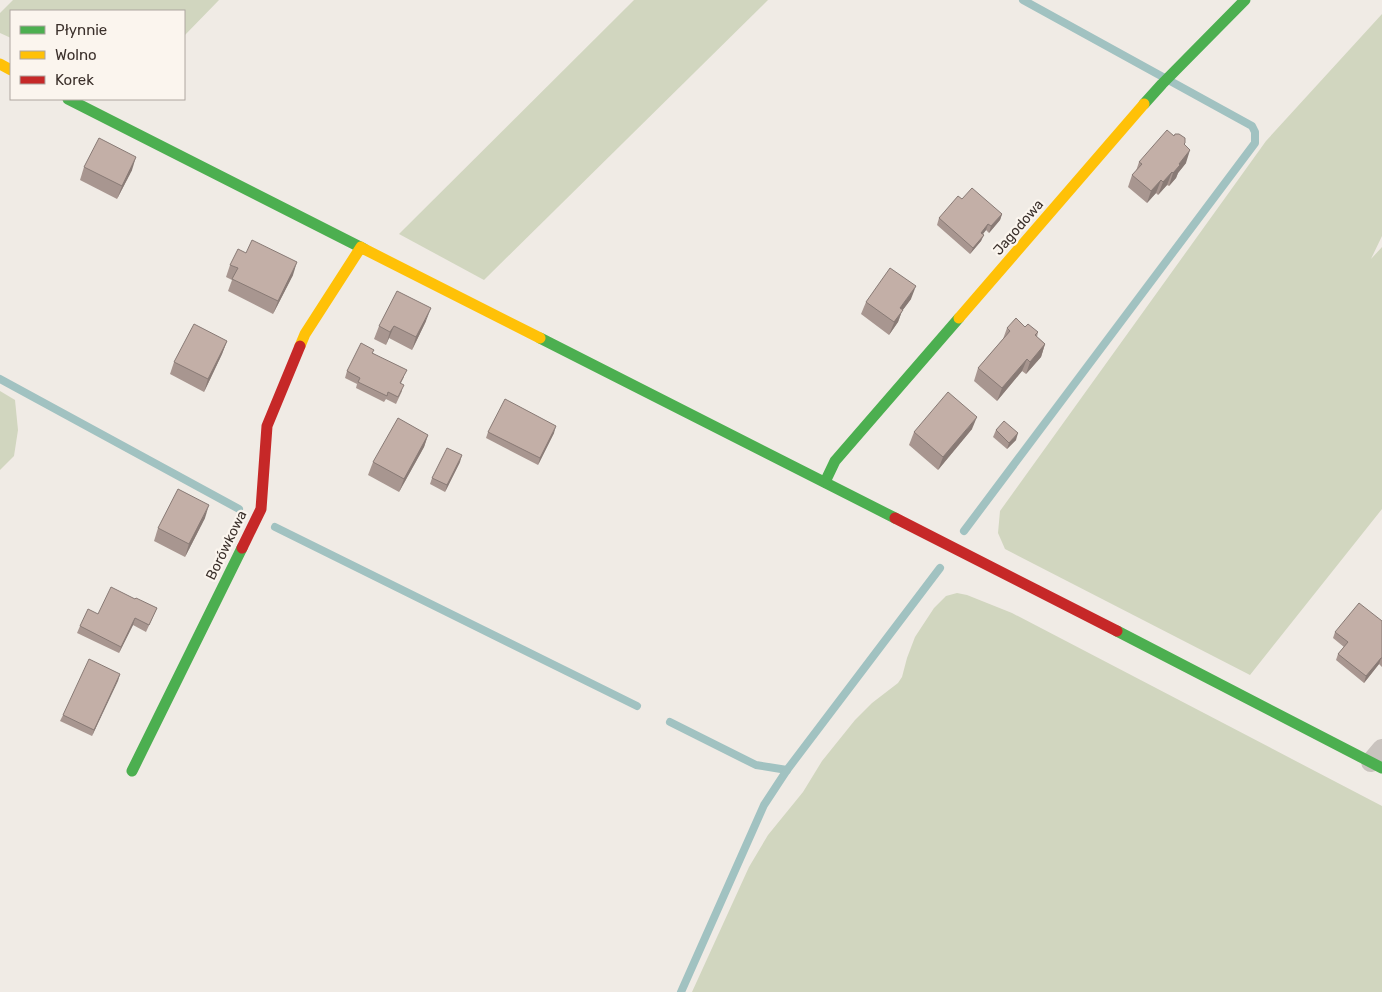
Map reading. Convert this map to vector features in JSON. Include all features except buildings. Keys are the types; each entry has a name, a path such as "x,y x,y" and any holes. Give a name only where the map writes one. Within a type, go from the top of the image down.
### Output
{"street":[{"name":"Jagodowa","path":"825,482 835,461 1162,84 1245,0"},
{"path":"70,100 1378,760"},
{"name":"Borówkowa","path":"132,771 261,509 267,426 305,334 361,247"}],"green space":[{"path":"13,0 219,0 185,35 185,10 10,10 10,38 0,33 0,13"},
{"path":"634,0 768,0 484,280 399,234"},
{"path":"1382,14 1382,236 1371,259 1382,247 1382,509 1250,675 1005,549 998,533 1000,511 1266,141"},
{"path":"0,391 15,400 18,430 14,456 0,470"},
{"path":"957,593 967,595 1012,613 1382,806 1382,992 692,992 749,867 768,835 803,792 822,761 855,720 872,703 898,683 902,677 915,637 934,608 946,596"}],"waterway":[{"path":"964,531 1255,143 1255,132 1252,126 1023,0"},
{"path":"0,379 239,509"},
{"path":"275,527 637,706"},
{"path":"681,992 764,805 787,770 940,568"},
{"path":"670,722 756,765 787,770"}],"traffic: fast":[{"path":"1144,104 1245,0"},
{"path":"70,100 364,249"},
{"path":"825,482 835,461 959,318"},
{"path":"540,338 895,518"},
{"path":"132,771 242,548"},
{"path":"1117,631 1382,768"}],"traffic: slow":[{"path":"0,64 10,69"},
{"path":"959,318 1144,104"},
{"path":"300,346 305,334 361,247"},
{"path":"364,249 540,338"}],"traffic: jam":[{"path":"242,548 261,509 267,426 300,346"},
{"path":"895,518 1117,631"}]}
